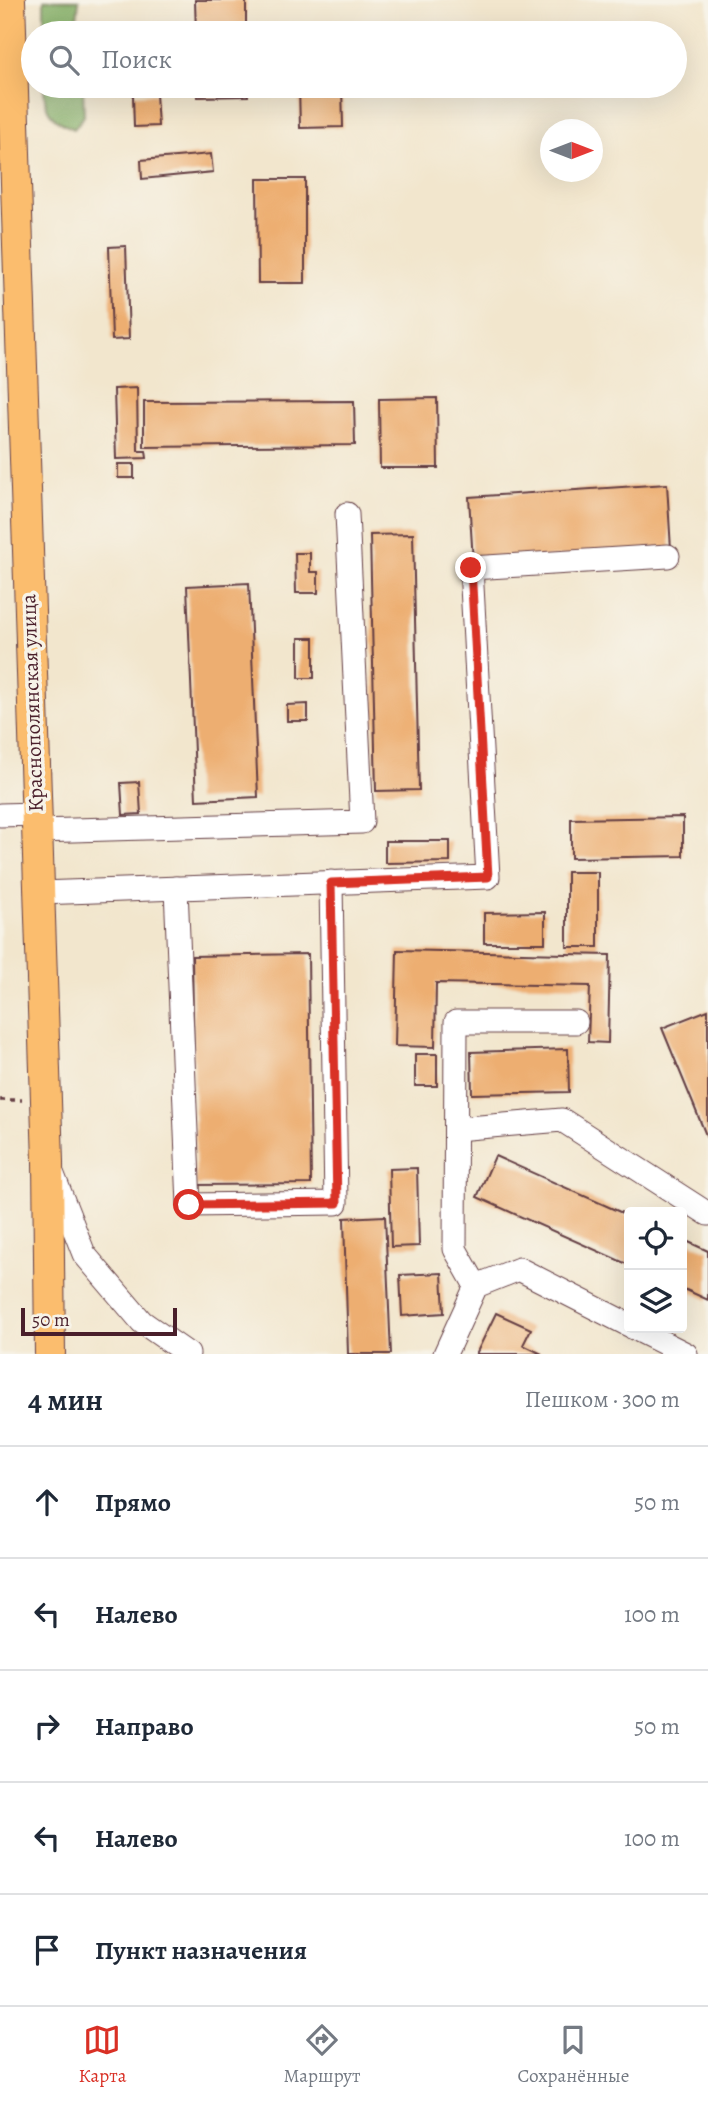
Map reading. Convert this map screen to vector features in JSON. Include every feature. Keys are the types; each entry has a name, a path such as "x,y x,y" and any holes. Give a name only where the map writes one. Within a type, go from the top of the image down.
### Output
{"main road":[{"name":"Краснополянская улица","path":"10,0 10,333 36,822 48,1162"},
{"path":"48,1162 50,1354"}],"street":[{"path":"0,815 36,822 362,821 347,514"},
{"path":"39,893 488,877 471,568 668,556"},
{"path":"176,888 189,1205 337,1203 331,883"},
{"path":"476,1286 455,1249 456,1022 576,1022"},
{"path":"456,1129 562,1120 708,1213"},
{"name":"Краснополянская улица","path":"48,1162 84,1254 142,1322 188,1354"},
{"path":"445,1354 476,1286 519,1269 624,1322"},
{"path":"644,1333 686,1354"}],"green space":[{"path":"44,0 79,0 77,21 44,21"},
{"path":"45,98 83,98 84,116 74,129 54,118"}],"building":[{"path":"195,0 246,0 246,21 196,21"},
{"path":"133,98 156,98 158,126 134,127"},
{"path":"299,98 342,98 343,127 300,128"},
{"path":"211,154 213,172 142,179 141,160"},
{"path":"257,179 305,179 305,283 258,283"},
{"path":"126,246 129,339 112,340 109,247"},
{"path":"137,388 138,451 146,451 147,458 116,459 114,389"},
{"path":"437,398 438,468 380,468 379,399"},
{"path":"354,401 355,445 144,447 144,402"},
{"path":"118,464 134,464 134,478 118,478"},
{"path":"667,484 671,549 473,562 469,497"},
{"path":"413,534 419,790 376,791 370,535"},
{"path":"295,553 310,553 310,572 318,572 318,593 296,593"},
{"path":"249,583 258,797 196,800 187,586"},
{"path":"299,638 314,638 314,678 299,678"},
{"path":"308,704 308,721 287,721 287,705"},
{"path":"139,782 141,814 123,815 121,783"},
{"path":"683,817 683,856 571,858 571,819"},
{"path":"385,841 450,841 450,862 385,863"},
{"path":"567,872 598,872 598,947 567,947"},
{"path":"545,912 545,943 484,943 484,913"},
{"path":"397,950 610,955 608,1043 588,1042 590,986 436,983 435,1047 395,1046"},
{"path":"308,954 311,1184 196,1185 192,956"},
{"path":"708,1010 708,1140 662,1028"},
{"path":"568,1049 569,1092 472,1094 471,1052"},
{"path":"415,1054 437,1054 437,1086 415,1086"},
{"path":"495,1156 624,1214 624,1263 477,1197"},
{"path":"417,1168 419,1246 391,1247 389,1169"},
{"path":"385,1216 391,1354 348,1354 344,1218"},
{"path":"687,1241 708,1251 708,1300 687,1290"},
{"path":"442,1273 444,1313 402,1316 400,1275"},
{"path":"496,1313 531,1329 523,1345 542,1354 476,1354"}],"route":[{"path":"189,1205 337,1203 331,883 488,877 471,568"}]}
